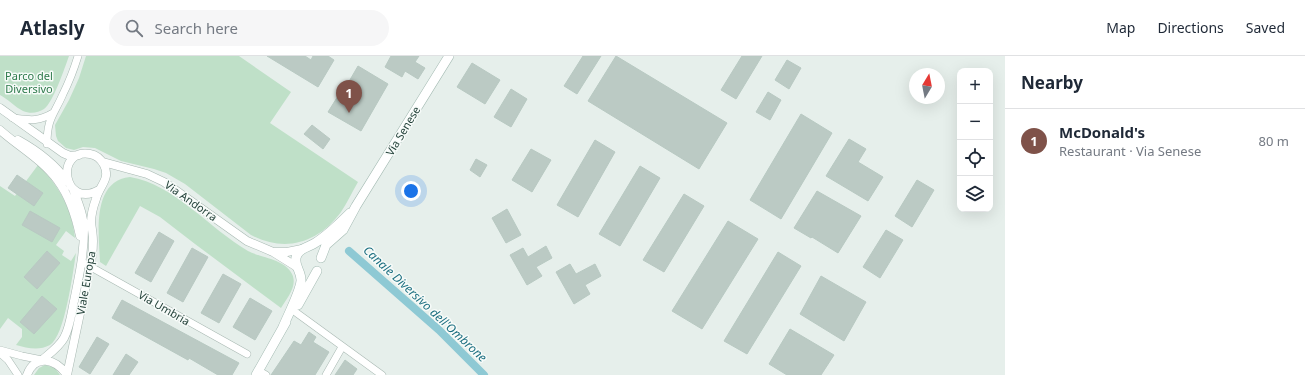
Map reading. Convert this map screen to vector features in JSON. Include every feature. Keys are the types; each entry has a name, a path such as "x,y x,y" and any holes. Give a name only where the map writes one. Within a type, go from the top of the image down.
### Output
{"main road":[{"name":"Via Senese","path":"283,327 321,266 321,258 326,245 343,230 356,206 449,56"},
{"name":"Via Senese","path":"260,374 283,327 300,287 301,277 295,258 304,248 314,244 325,236 356,206"},
{"path":"304,248 314,248 317,250 321,258"},
{"path":"298,269 307,274 317,271"}],"street":[{"path":"47,144 47,130 78,56"},
{"path":"0,108 47,144 67,155 93,155 103,162"},
{"path":"12,118 39,120 53,113"},
{"path":"0,129 38,161 58,181 72,207 82,245"},
{"name":"Viale Europa","path":"0,129 42,156 61,173 71,186"},
{"name":"Viale Europa","path":"27,375 31,366 42,360 60,343 65,335 69,322 82,262 84,230 78,200 66,176 69,163 80,155"},
{"name":"Viale Europa","path":"67,375 90,266 93,244 92,214 99,190 106,178 103,162"},
{"name":"Via Andorra","path":"103,162 109,165 147,174 164,182 247,241 273,252 298,269"},
{"path":"71,186 83,194 94,193 99,190"},
{"name":"Via Andorra","path":"273,252 287,252 304,248"},
{"name":"Via Umbria","path":"82,262 246,354"},
{"path":"294,311 382,375"},
{"path":"326,375 342,347"},
{"path":"0,350 42,360"},
{"path":"0,353 8,360 18,375"},
{"name":"Viale Europa","path":"42,360 52,362 57,365 67,375"}],"green space":[{"name":"Parco del Diversivo","path":"0,56 69,56 51,100 44,109 31,113 20,109 0,95"},
{"path":"86,56 239,56 291,92 270,123 358,182 341,212 332,223 311,238 288,244 276,243 251,235 185,184 166,173 121,161 95,148 83,147 74,150 66,148 58,141 55,125 79,78"},
{"path":"38,165 58,189 68,207 71,217 75,238 66,231 56,245 64,251 62,255 71,261 76,253 68,303 60,330 50,345 42,348 33,348 16,345 22,337 22,329 8,318 0,329 0,186 15,196"},
{"path":"130,177 146,181 162,188 248,251 278,262 289,269 294,283 291,292 281,308 160,217 140,206 106,266 100,262 99,224 103,199 109,188 117,181"},
{"path":"45,365 55,368 60,375 34,375 39,368"}],"building":[{"path":"267,56 305,56 311,60 313,56 328,56 334,60 318,87"},
{"path":"391,56 419,56 415,62 425,68 418,79 405,71 402,77 385,67"},
{"path":"583,56 601,56 577,94 564,86"},
{"path":"616,56 727,123 699,169 588,101"},
{"path":"742,56 762,56 736,99 721,90"},
{"path":"787,60 801,68 789,89 775,80"},
{"path":"472,63 500,80 485,104 457,87"},
{"path":"358,66 388,84 361,131 328,112 338,96 340,97"},
{"path":"511,89 527,99 511,127 494,117"},
{"path":"768,92 781,100 770,120 756,112"},
{"path":"801,114 832,133 781,219 750,200"},
{"path":"312,125 330,139 323,149 304,134"},
{"path":"849,139 866,149 858,162 883,177 868,201 826,176"},
{"path":"595,140 615,152 578,217 557,205"},
{"path":"531,149 551,160 532,192 512,180"},
{"path":"476,159 487,165 480,177 470,170"},
{"path":"640,166 660,178 620,246 599,234"},
{"path":"17,175 43,193 34,206 8,188"},
{"path":"917,180 934,190 912,227 895,216"},
{"path":"817,191 861,216 838,253 794,228"},
{"path":"684,194 704,206 664,272 643,260"},
{"path":"507,209 521,235 506,243 492,218"},
{"path":"30,211 60,228 52,242 22,225"},
{"path":"728,221 758,239 702,329 672,311"},
{"path":"886,230 903,240 880,278 863,267"},
{"path":"159,232 174,241 151,282 135,273"},
{"path":"546,246 552,258 536,267 542,276 527,285 510,255 523,248 528,257"},
{"path":"192,248 208,257 183,302 167,293"},
{"path":"47,251 60,263 37,289 24,277"},
{"path":"778,252 801,266 747,354 724,341"},
{"path":"570,264 576,274 595,264 601,276 585,285 590,294 574,304 556,272"},
{"path":"223,274 241,284 219,323 201,313"},
{"path":"821,276 866,302 844,341 800,314"},
{"path":"42,296 57,309 34,334 20,322"},
{"path":"250,298 272,311 255,340 233,327"},
{"path":"122,300 239,363 232,375 218,375 189,358 188,360 112,318"},
{"path":"790,329 834,355 821,375 787,375 769,364"},
{"path":"309,332 316,337 313,342 329,352 315,375 271,375 294,341 301,345"},
{"path":"97,337 109,344 90,374 79,367"},
{"path":"126,354 138,362 129,375 113,375"},
{"path":"345,360 357,369 353,375 335,375"}],"waterway":[{"name":"Canale Diversivo dell'Ombrone","path":"349,251 439,330 484,375"}],"place":[{"name":"McDonald's","path":"349,113"}]}
